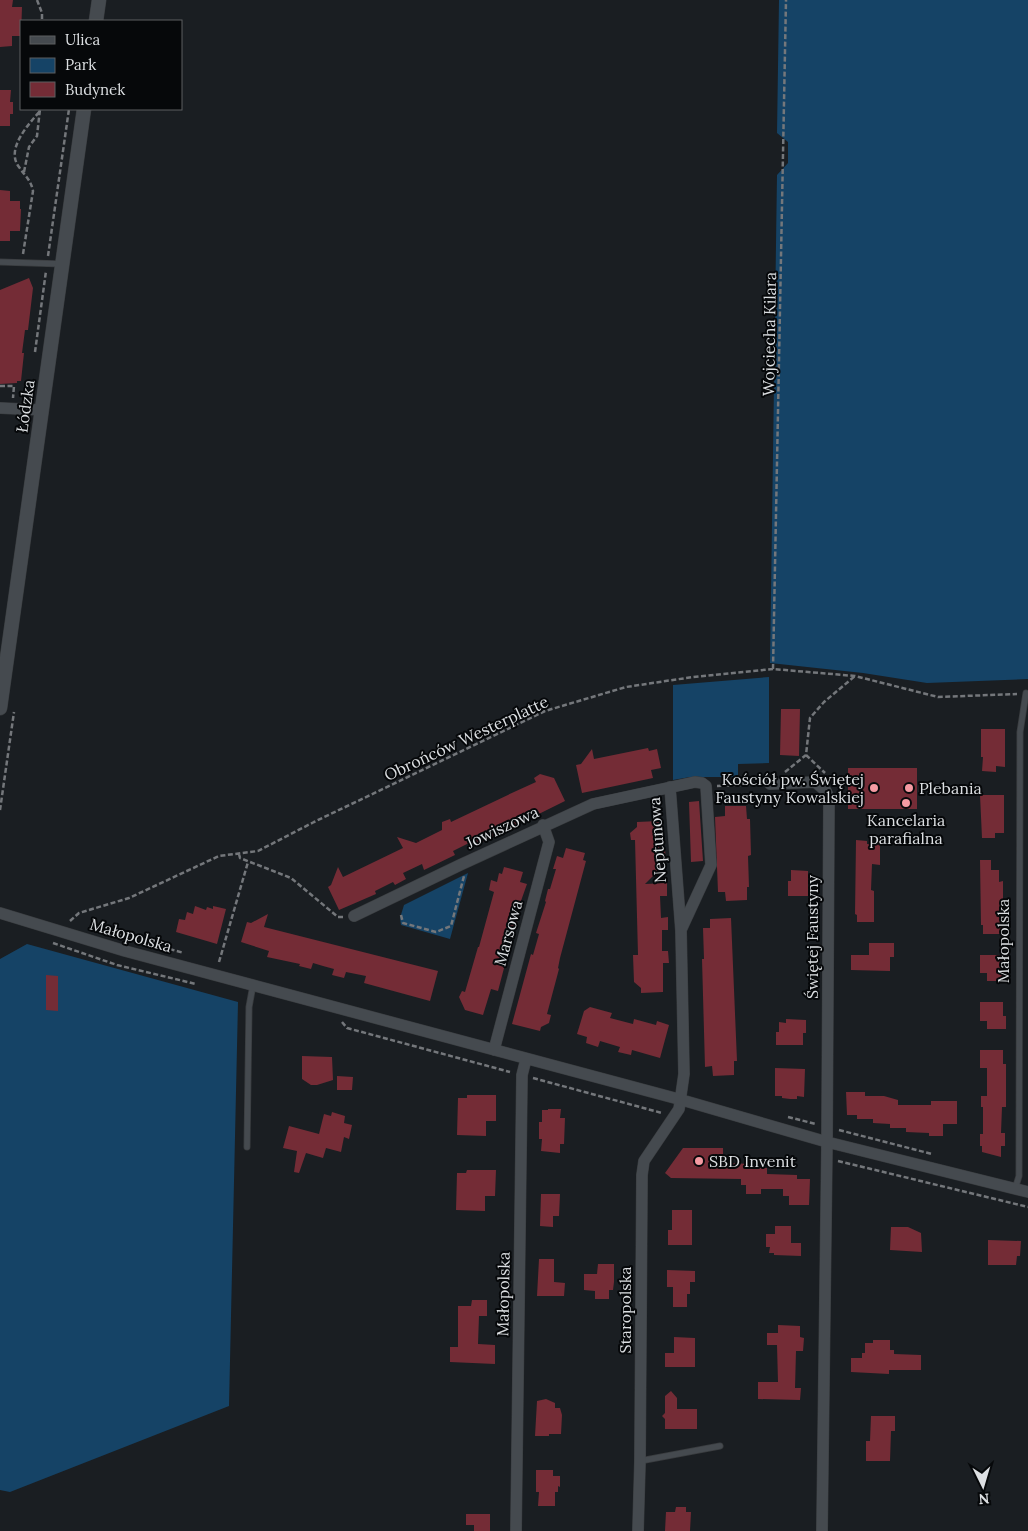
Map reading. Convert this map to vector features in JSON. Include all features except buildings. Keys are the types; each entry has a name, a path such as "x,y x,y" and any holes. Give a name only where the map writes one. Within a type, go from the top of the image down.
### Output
{"street":[{"path":"96,20 99,0"},
{"name":"Łódzka","path":"0,708 64,264 84,110"},
{"path":"0,408 42,410"},
{"name":"Neptunowa","path":"681,931 711,865 706,786 696,782 670,786 681,931 684,1074 682,1100"},
{"name":"Świętej Faustyny","path":"770,784 815,782 821,785 829,798 828,1142"},
{"name":"Jowiszowa","path":"354,916 544,825 593,804 670,786"},
{"name":"Marsowa","path":"494,1050 549,842 544,825"},
{"name":"Małopolska","path":"0,913 135,954 682,1100 828,1142 1028,1192"},
{"name":"Małopolska","path":"516,1531 522,1075 526,1059"},
{"name":"Staropolska","path":"638,1531 642,1175 644,1161 675,1116 682,1100"},
{"path":"822,1531 828,1142"}],"lane":[{"path":"0,262 64,264"},
{"name":"Małopolska","path":"1015,1189 1019,1176 1020,732 1026,693"},
{"path":"247,1147 249,1007 253,985"},
{"path":"640,1460 720,1446"}],"path":[{"path":"37,0 42,13 42,20"},
{"name":"Wojciecha Kilara","path":"773,669 786,0"},
{"path":"24,172 29,147 37,136 40,110"},
{"path":"22,263 33,191 31,183 16,163 16,146 24,130 40,110"},
{"path":"0,386 14,386 13,398 21,399"},
{"name":"Obrońców Westerplatte","path":"65,934 70,922 79,913 130,898 219,856 258,851 314,822 546,711 626,687 693,677 773,669 855,676 938,697 1026,693"},
{"path":"706,786 770,784 806,755 810,718 824,702 855,676"},
{"path":"239,854 240,858 248,862 291,878 338,917 354,916"},
{"path":"219,962 248,862"},
{"path":"401,915 403,923 436,932 451,926 465,875 460,865"},
{"path":"45,941 117,964 200,985"},
{"path":"333,1019 342,1022 348,1028 675,1116"},
{"path":"827,1160 846,1162 1028,1207"}],"green space":[{"path":"779,0 1028,0 1028,679 927,683 863,673 770,663 777,175 788,163 788,142 777,133"},
{"path":"769,677 769,763 738,764 738,777 690,777 673,780 673,685"},
{"path":"468,873 450,939 401,925 400,918 404,905"},
{"path":"27,944 238,1002 229,1406 10,1492 0,1490 0,959"}],"place":[{"name":"Kościół pw. Świętej Faustyny Kowalskiej","path":"874,788"},
{"name":"Plebania","path":"909,788"},
{"name":"Kancelaria parafialna","path":"906,803"},
{"name":"SBD Invenit","path":"699,1161"}]}
